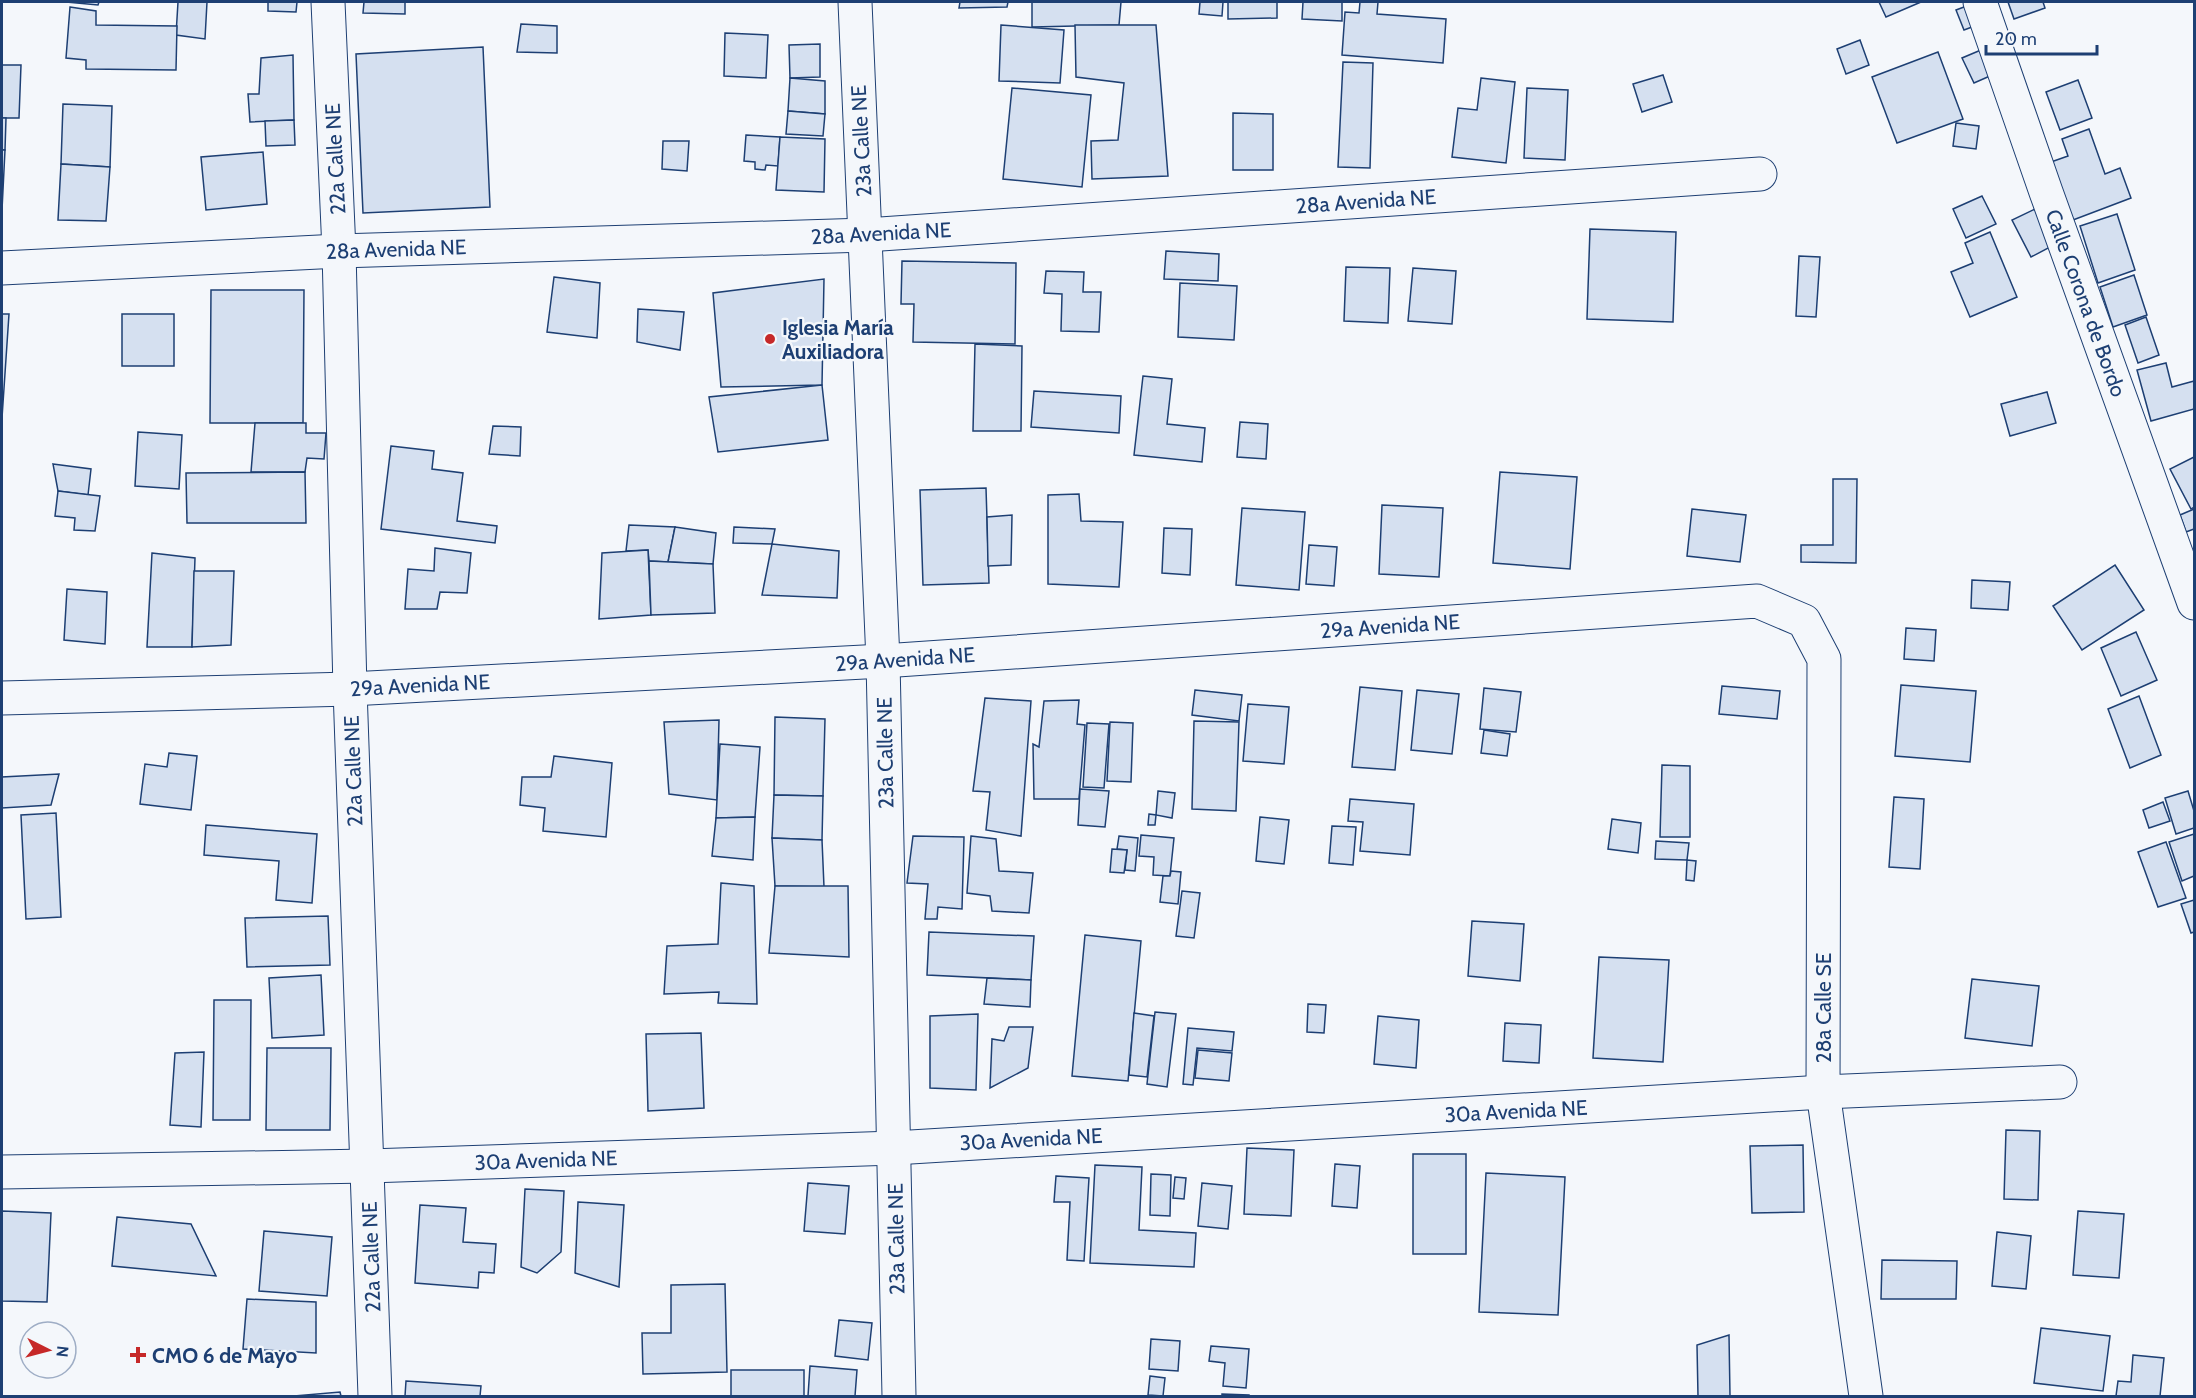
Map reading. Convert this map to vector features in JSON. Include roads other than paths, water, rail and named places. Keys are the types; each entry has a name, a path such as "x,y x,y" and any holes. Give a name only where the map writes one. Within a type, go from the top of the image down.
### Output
{"street":[{"name":"22a Calle NE","path":"328,2 339,250 350,689 369,1166 375,1396"},
{"name":"23a Calle NE","path":"855,2 883,660 899,1396"},
{"name":"Calle Corona de Bordo","path":"1980,2 2194,603"},
{"name":"28a Avenida NE","path":"2,268 339,250 866,235 1760,174"},
{"name":"29a Avenida NE","path":"2,698 350,689 883,660 1757,601 1804,621"},
{"name":"28a Calle SE","path":"1804,621 1824,658 1823,1092 1866,1396"},
{"name":"30a Avenida NE","path":"2,1172 369,1166 894,1148 1823,1092 2060,1082"}],"place":[{"name":"Iglesia María Auxiliadora","path":"770,339"},
{"name":"CMO 6 de Mayo","path":"138,1355"}]}
